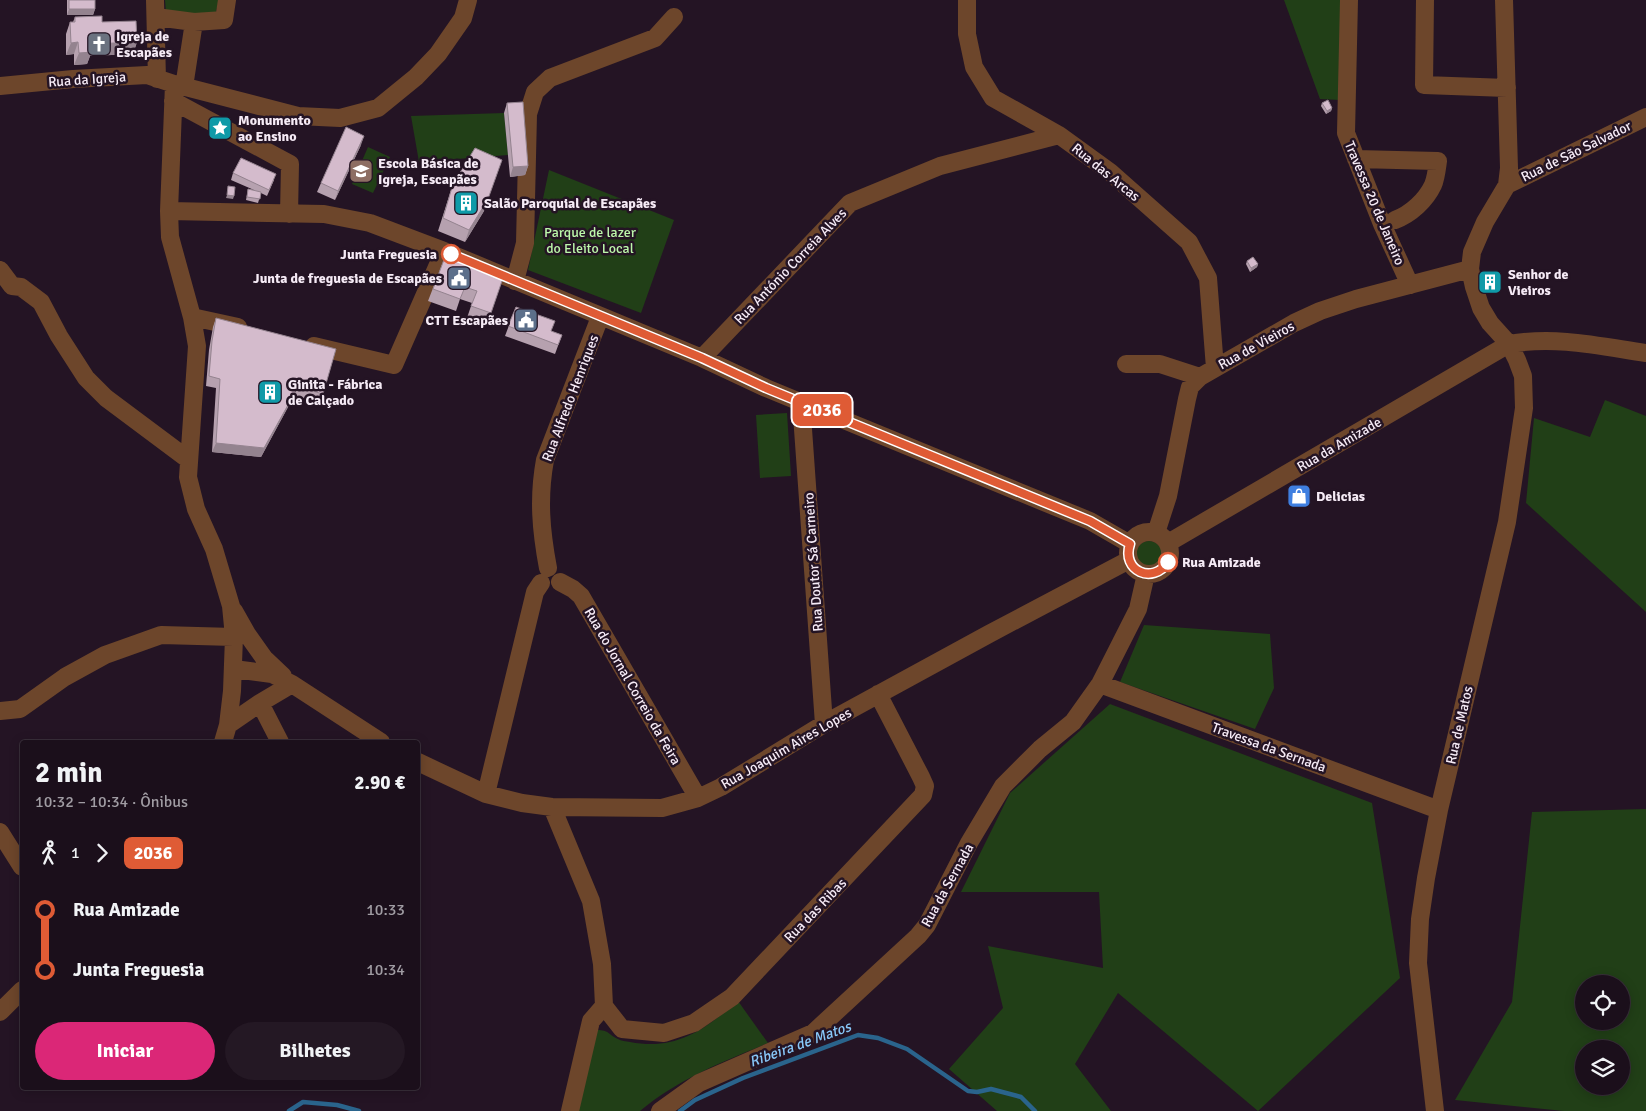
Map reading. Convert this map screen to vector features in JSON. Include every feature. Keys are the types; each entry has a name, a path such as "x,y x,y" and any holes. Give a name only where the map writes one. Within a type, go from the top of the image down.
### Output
{"street":[{"path":"156,8 194,22 224,20 226,0"},
{"path":"172,88 298,116 340,118 378,108 416,77 438,54 463,18 468,0"},
{"name":"Rua das Arcas","path":"967,0 967,34 974,67 992,98 1059,135 1110,172 1189,242 1208,278 1216,368"},
{"name":"Travessa 20 de Janeiro","path":"1349,0 1346,133 1382,224 1410,285"},
{"path":"1425,0 1424,86 1507,88"},
{"path":"1504,0 1509,168 1507,185 1485,222 1472,252 1470,269 1481,308 1490,323 1509,344 1531,340 1549,340 1646,353"},
{"path":"156,8 172,88 170,237 192,317 197,346 188,477 196,509 214,549 231,606 234,638 234,669 228,725 224,740"},
{"path":"515,281 526,243 528,114 535,92 550,78 655,38 674,17"},
{"path":"172,88 194,22"},
{"name":"Rua da Igreja","path":"0,85 73,79 147,76 172,88"},
{"path":"172,88 290,164 289,214"},
{"name":"Rua de São Salvador","path":"1507,185 1646,117"},
{"name":"Rua António Correia Alves","path":"702,358 850,203 940,166 1059,135"},
{"path":"1356,159 1438,161 1433,184 1422,201 1404,217 1395,220"},
{"path":"169,211 324,214 370,222 702,358 766,388 1090,521 1129,552 1136,570 1146,574 1153,574 1165,568 1170,556 1162,538 1144,532 1138,535 1129,552"},
{"path":"298,342 394,365 444,252"},
{"name":"Rua de Vieiros","path":"1162,538 1168,496 1187,399 1190,387 1200,378 1294,323 1320,311 1470,269"},
{"path":"0,270 12,286 21,287 41,302 59,336 86,378 106,398 189,460"},
{"path":"192,317 250,330"},
{"name":"Rua Alfredo Henriques","path":"544,576 541,532 542,480 545,460 600,317"},
{"name":"Rua da Amizade","path":"1162,538 1509,344"},
{"name":"Rua de Matos","path":"1435,1111 1418,963 1420,919 1438,810 1507,522 1524,408 1523,376 1509,344"},
{"path":"1126,364 1160,364 1200,378"},
{"name":"Rua Doutor Sá Carneiro","path":"801,401 824,724"},
{"name":"Rua Joaquim Aires Lopes","path":"420,763 486,794 522,803 552,807 662,808 698,798 824,724 989,634 1129,552"},
{"name":"Rua da Sernada","path":"660,1111 699,1082 813,1033 903,951 927,925 969,844 1003,786 1040,749 1073,722 1100,684 1138,609 1146,574"},
{"path":"486,794 534,592 544,576"},
{"name":"Rua do Jornal Correio da Feira","path":"544,576 549,589 556,587 560,582 574,589 581,596 698,798"},
{"path":"231,606 264,658 292,684"},
{"path":"0,710 20,709 64,677 105,655 161,635 234,638"},
{"path":"234,669 272,674 292,684 374,740"},
{"path":"228,725 292,684"},
{"name":"Travessa da Sernada","path":"1100,684 1438,810"},
{"name":"Rua das Ribas","path":"604,1006 622,1029 664,1033 694,1023 732,997 923,795 924,786 921,777 878,694"},
{"path":"260,703 279,740"},
{"path":"552,807 591,901 602,964 604,1006 591,1021 570,1111"},
{"path":"0,832 20,864"},
{"path":"0,1012 20,992"}],"green space":[{"path":"165,0 219,0 214,19 166,13"},
{"path":"1284,0 1343,0 1340,100 1320,99"},
{"path":"504,113 508,155 419,162 411,116"},
{"path":"368,147 390,157 373,193 352,184"},
{"name":"Parque de lazer do Eleito Local","path":"549,170 674,220 641,313 528,270"},
{"path":"1605,400 1646,416 1646,612 1526,503 1534,418 1590,437"},
{"path":"787,413 791,476 760,478 756,415"},
{"path":"1149,541 1158,545 1162,554 1158,563 1149,567 1140,563 1136,554 1140,545"},
{"path":"1144,625 1270,634 1274,688 1255,729 1120,682"},
{"path":"1110,704 1372,803 1400,978 1258,1111 1118,993 1075,1064 1111,1111 997,1111 949,1069 1003,1008 988,946 1103,968 1099,892 961,892 1010,793"},
{"path":"1646,809 1646,1111 1564,1111 1455,1100 1512,1002 1532,812"},
{"path":"738,1001 768,1043 717,1064 685,1080 640,1111 576,1111 597,1030 609,1033 619,1040 630,1042 646,1044 675,1041 701,1029"}],"building":[{"path":"69,0 95,0 95,9 69,9"},
{"path":"102,16 102,22 136,21 137,42 91,44 92,52 79,53 78,42 71,43 70,22 75,22 75,17"},
{"path":"1328,100 1332,108 1327,111 1322,103"},
{"path":"523,102 528,166 513,167 507,103"},
{"name":"Escola Básica de Igreja, Escapães","path":"346,127 364,136 338,191 321,183"},
{"name":"Salão Paroquial de Escapães","path":"475,148 502,160 488,199 469,230 443,218 453,184"},
{"path":"241,158 276,174 269,190 233,173"},
{"path":"228,186 235,187 234,196 227,195"},
{"path":"248,189 261,192 260,199 247,197"},
{"path":"445,257 503,278 491,313 471,306 477,291 465,287 460,299 433,289"},
{"path":"1253,257 1258,264 1251,268 1247,261"},
{"path":"1489,276 1494,276 1494,281 1490,281"},
{"path":"516,307 555,321 551,331 562,335 558,345 508,326"},
{"name":"Ginita - Fábrica de Calçado","path":"216,318 336,349 323,394 298,387 264,448 216,443 220,379 209,376"}],"waterway":[{"name":"Ribeira de Matos","path":"680,1111 695,1100 743,1078 858,1035 878,1038 907,1049 968,1091 977,1092 991,1089 1021,1097 1035,1111"},
{"path":"289,1111 303,1102 337,1105 359,1111"}],"bus line":[{"name":"2036","path":"451,254 702,358 766,388 1090,521 1130,544 1128,549 1129,560 1131,565 1140,573 1153,574 1159,572 1165,568 1168,562"}],"place":[{"name":"Igreja de Escapães","path":"99,44"},
{"name":"Monumento ao Ensino","path":"220,128"},
{"name":"Escola Básica de Igreja, Escapães","path":"361,171"},
{"name":"Salão Paroquial de Escapães","path":"466,203"},
{"name":"Junta Freguesia","path":"451,254"},
{"name":"Junta de freguesia de Escapães","path":"459,278"},
{"name":"Senhor de Vieiros","path":"1490,282"},
{"name":"CTT Escapães","path":"526,320"},
{"name":"Ginita - Fábrica de Calçado","path":"270,392"},
{"name":"Delicias","path":"1299,496"},
{"name":"Rua Amizade","path":"1168,562"}]}
